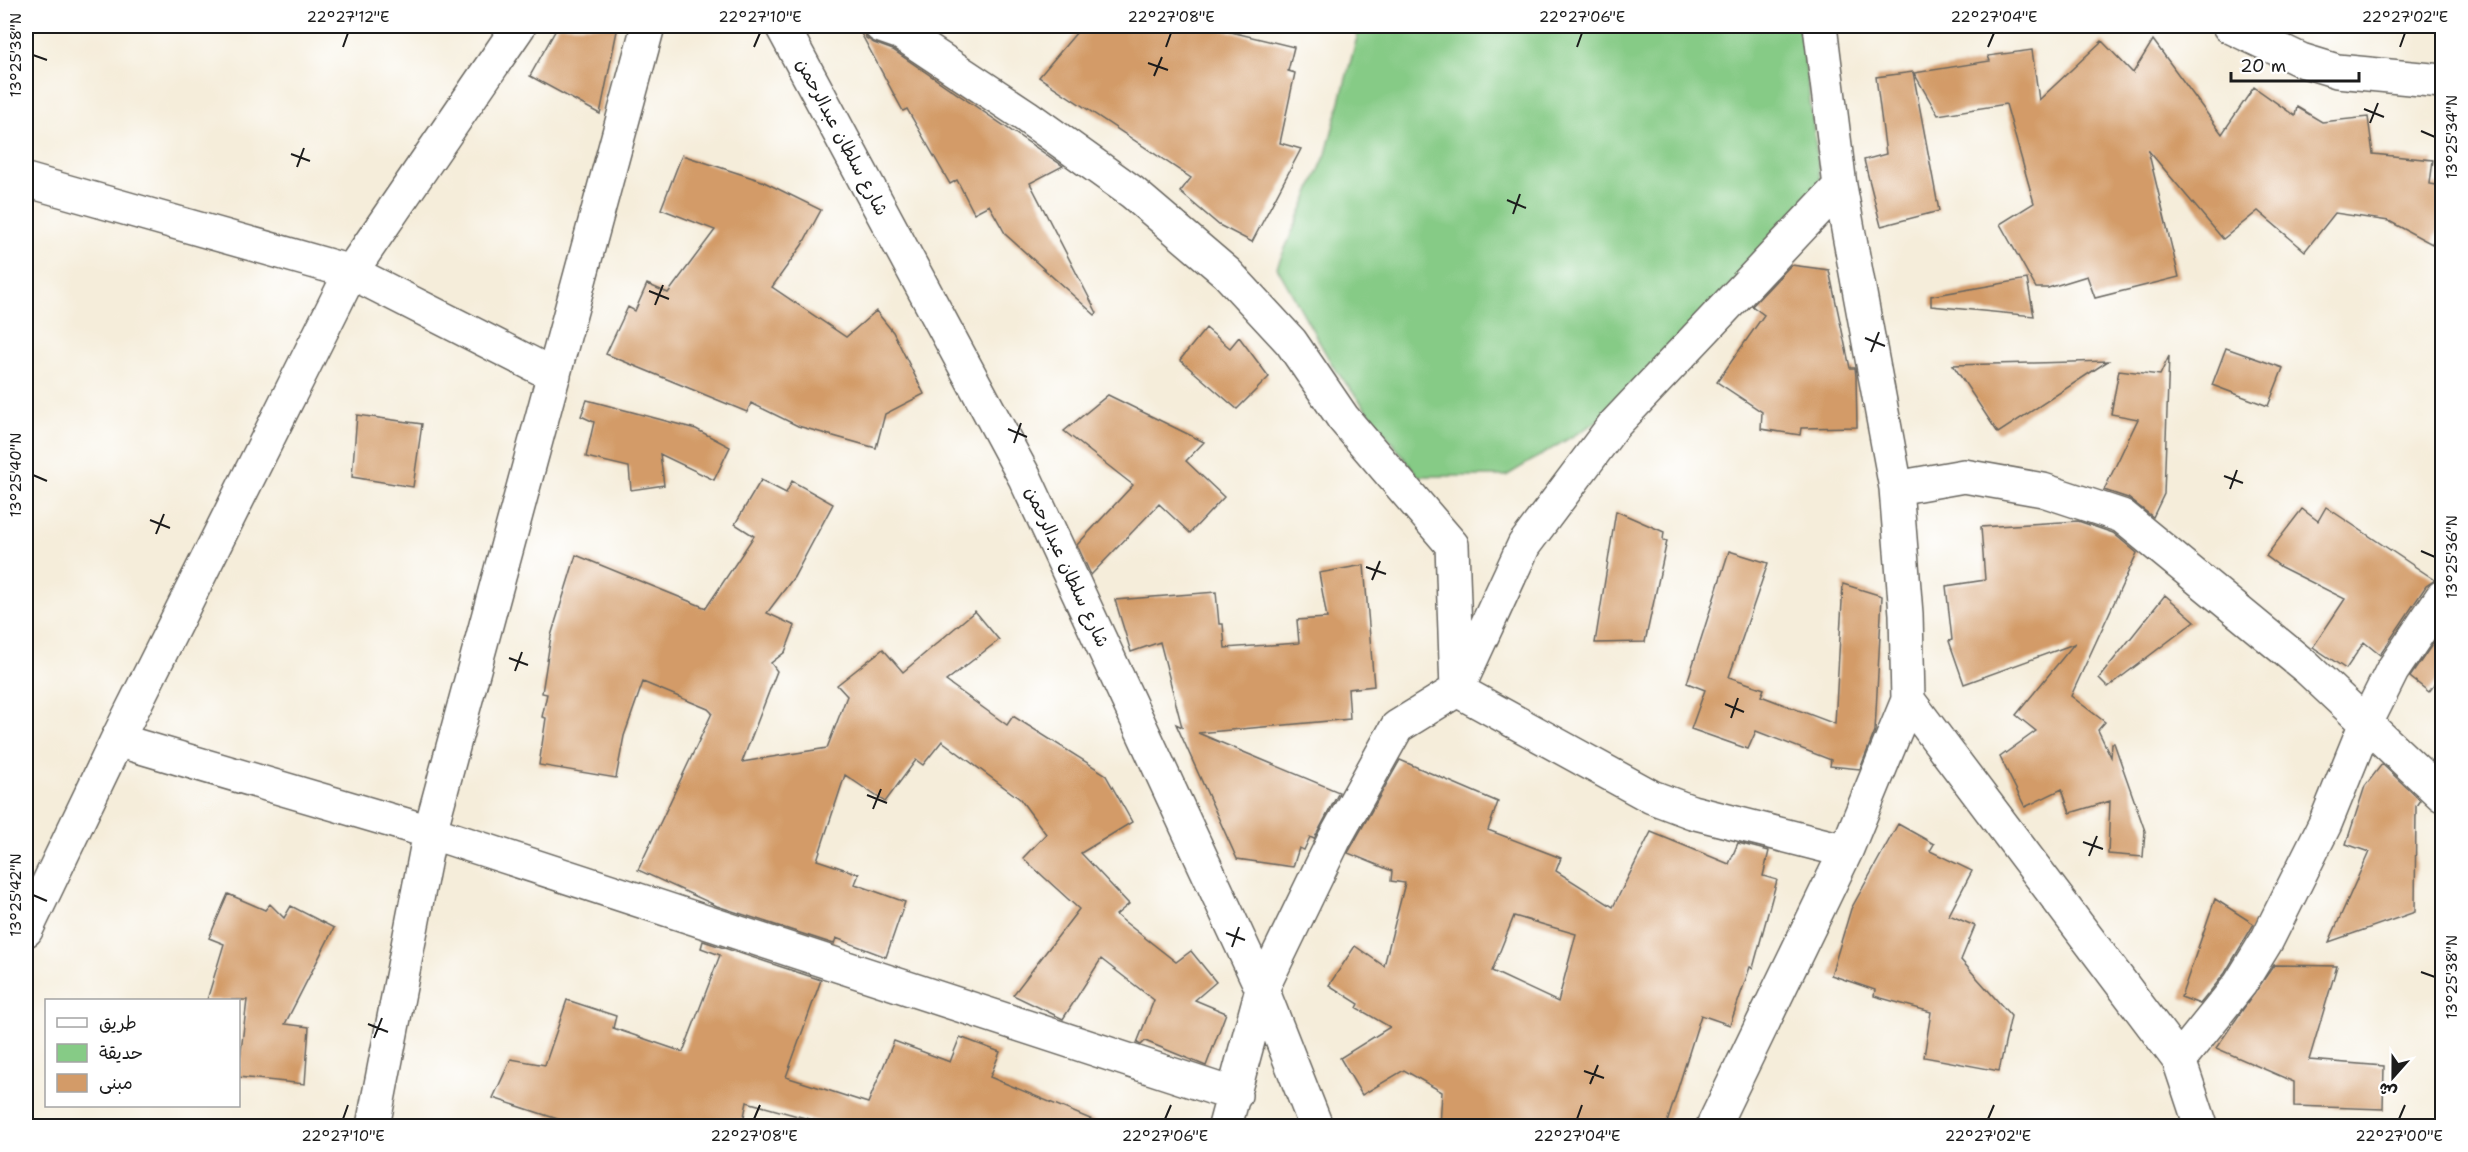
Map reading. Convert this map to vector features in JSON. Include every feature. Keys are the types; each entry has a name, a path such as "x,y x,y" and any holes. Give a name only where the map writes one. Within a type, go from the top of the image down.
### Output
{"street":[{"path":"26,930 117,740 351,272 519,26"},
{"path":"373,1126 430,832 648,26"},
{"name":"شارع سلطان عبدالرحمن","path":"782,26 1026,478 1262,989 1316,1126"},
{"path":"881,26 901,33 920,45 1026,116 1132,192 1227,273 1291,342 1343,418 1452,545 1457,690"},
{"path":"1713,1126 1846,851 1908,700 1905,614 1896,488 1840,186 1820,26"},
{"path":"2229,26 2301,60 2337,71 2442,81"},
{"path":"26,180 351,272 554,375"},
{"path":"1225,1126 1262,989 1334,840 1397,727 1457,690 1524,545 1614,425 1840,186"},
{"path":"1896,488 1964,476 2043,490 2122,516 2306,667 2442,795"},
{"path":"2180,1059 2240,984 2267,940 2325,824 2366,723 2392,671 2442,597"},
{"path":"1457,690 1653,797 1692,812 1846,851"},
{"path":"1908,700 2180,1059 2201,1126"},
{"path":"117,740 430,832 1235,1095"}],"green space":[{"path":"1360,26 1800,26 1822,192 1595,423 1506,476 1418,476 1334,368 1277,267 1326,154"}],"building":[{"path":"558,26 618,26 600,114 530,76"},
{"path":"857,26 863,26 866,38 893,50 1063,166 1030,183 1097,313 1095,315 1006,235 989,205 974,213 957,180 950,184 907,109 903,111"},
{"path":"1082,26 1206,26 1294,47 1288,71 1295,73 1280,143 1301,149 1252,242 1219,225 1180,192 1191,178 1039,77"},
{"path":"2153,40 2222,134 2254,87 2295,116 2297,107 2322,122 2368,117 2373,154 2433,160 2430,184 2442,186 2442,223 2432,244 2389,221 2335,213 2305,251 2258,211 2223,239 2148,150 2179,277 2095,298 2087,276 2048,288 2036,288 2000,224 2034,203 2006,104 1938,115 1914,73 1990,61 1988,56 2032,50 2039,100 2102,41 2133,73"},
{"path":"1913,72 1939,211 1881,226 1864,160 1886,154 1876,77"},
{"path":"682,155 762,181 821,210 802,245 772,287 846,337 876,311 893,332 924,394 885,414 876,448 798,426 751,403 747,412 606,354 628,307 635,311 647,284 668,293 715,230 661,209"},
{"path":"1791,265 1829,270 1850,368 1855,368 1857,427 1801,428 1800,435 1761,429 1762,412 1717,382 1764,315 1752,306"},
{"path":"2027,279 2034,316 1931,306 1931,296"},
{"path":"1206,328 1230,348 1239,337 1269,377 1237,409 1180,360"},
{"path":"2226,348 2283,368 2268,406 2212,385"},
{"path":"2169,356 2164,494 2153,517 2128,498 2104,490 2138,419 2111,414 2119,370 2160,375"},
{"path":"2108,361 1998,433 1953,365"},
{"path":"1108,395 1204,442 1186,461 1224,497 1190,533 1159,504 1091,575 1077,545 1133,485 1064,431"},
{"path":"587,400 696,429 730,447 714,480 660,454 664,485 631,490 629,467 586,457 594,422 581,416"},
{"path":"357,415 422,424 413,487 352,477"},
{"path":"761,480 786,493 792,481 833,504 794,577 767,613 795,626 785,652 771,663 777,671 742,762 827,748 847,696 837,685 883,649 903,672 975,611 999,640 946,681 1007,725 1013,716 1105,774 1132,822 1081,853 1129,904 1116,915 1176,962 1191,951 1216,982 1195,1000 1226,1013 1206,1066 1145,1041 1141,1045 1137,1043 1154,1000 1101,959 1063,1019 1013,995 1079,909 1023,858 1046,834 1020,799 942,741 923,765 916,760 885,802 845,775 817,860 859,874 855,884 905,902 886,957 836,938 834,944 717,906 638,870 712,713 708,709 643,682 624,736 616,778 539,765 546,718 542,717 547,694 542,693 551,636 576,555 706,608 754,536 735,524"},
{"path":"2326,507 2435,580 2426,586 2380,655 2364,642 2346,669 2313,647 2345,599 2281,567 2266,556 2302,509 2318,521"},
{"path":"1616,511 1664,532 1663,540 1667,541 1645,642 1595,643"},
{"path":"2078,521 2113,533 2137,553 2071,696 2105,722 2098,730 2111,757 2112,743 2114,743 2145,831 2143,857 2108,854 2110,801 2070,813 2062,789 2025,807 2000,757 2036,731 2016,715 2074,644 1964,684 1949,641 1952,640 1946,586 1985,580 1981,527"},
{"path":"1729,551 1768,563 1729,677 1764,689 1761,696 1835,724 1843,584 1882,596 1875,731 1860,769 1830,766 1831,760 1756,731 1748,749 1691,729 1705,690 1687,683"},
{"path":"1364,565 1374,686 1348,689 1350,719 1198,733 1339,792 1314,839 1310,837 1304,850 1299,848 1293,867 1237,859 1176,724 1182,727 1160,642 1131,652 1115,600 1216,592 1219,624 1223,624 1225,648 1299,643 1297,620 1327,618 1319,573"},
{"path":"2165,595 2195,621 2108,687 2099,678"},
{"path":"2442,630 2442,674 2429,692 2410,677"},
{"path":"1400,760 1498,802 1488,830 1561,858 1556,871 1613,907 1651,832 1729,864 1738,843 1769,851 1763,876 1777,880 1753,968 1750,967 1730,1025 1701,1015 1666,1126 1440,1126 1442,1092 1404,1070 1362,1095 1340,1058 1390,1027 1357,1008 1359,1004 1329,985 1355,946 1384,966 1405,883 1391,881 1392,871 1348,853","holes":["1514,916 1576,934 1558,1002 1492,971"]},
{"path":"2382,764 2420,800 2416,806 2415,912 2329,942 2369,852 2346,844 2365,786"},
{"path":"1898,824 1934,844 1930,851 1972,871 1949,915 1975,926 1961,960 2011,1016 1999,1071 1924,1057 1931,1012 1874,996 1875,990 1831,975 1851,909"},
{"path":"228,894 265,910 270,904 284,918 291,906 334,928 285,1024 309,1027 305,1084 240,1077 247,1000 207,999 224,944 209,938"},
{"path":"2215,899 2254,924 2225,973 2200,1004 2181,997"},
{"path":"703,941 821,980 786,1077 868,1103 894,1041 950,1062 960,1037 1000,1052 990,1077 1107,1126 834,1126 747,1102 742,1126 579,1126 493,1098 511,1059 545,1065 567,1000 616,1016 613,1028 683,1052 720,955 701,948"},
{"path":"2274,965 2337,966 2309,1060 2384,1066 2383,1109 2294,1106 2294,1082 2216,1048"}]}
